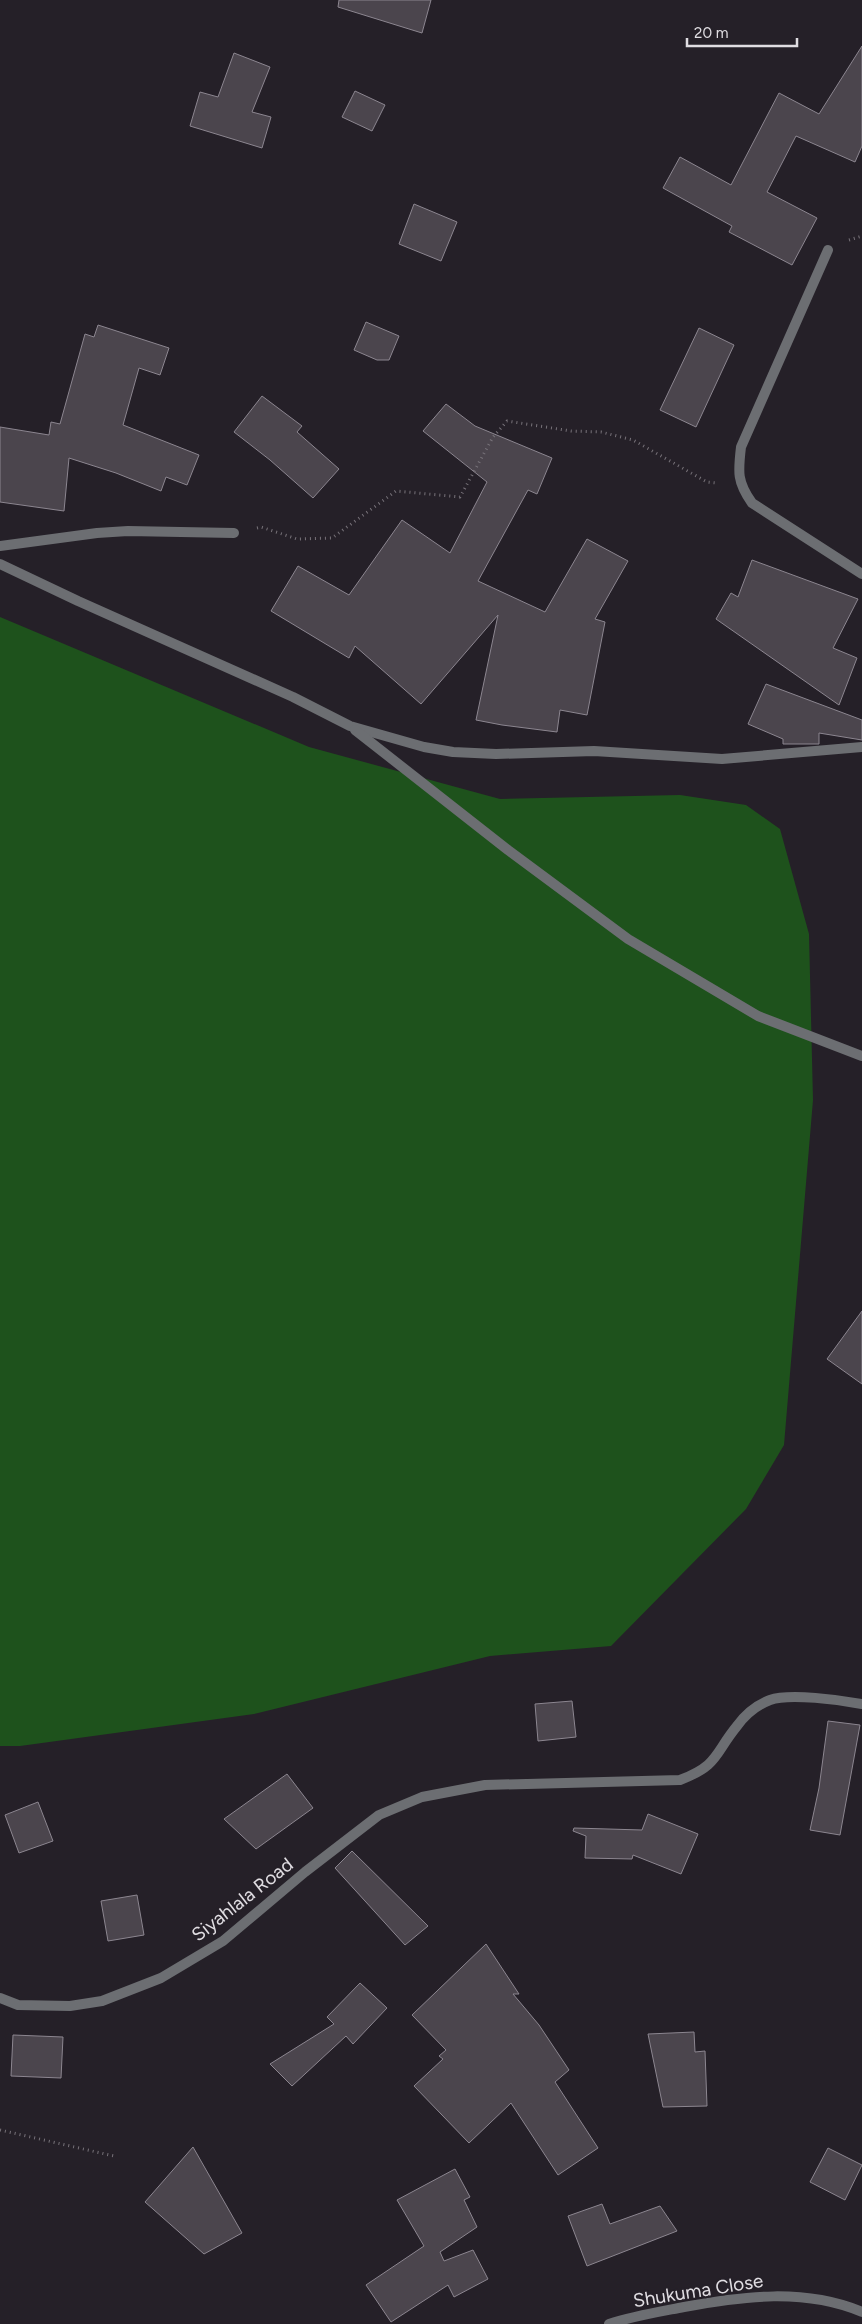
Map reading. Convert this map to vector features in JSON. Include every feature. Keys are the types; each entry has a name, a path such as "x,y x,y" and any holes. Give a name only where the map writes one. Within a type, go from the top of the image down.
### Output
{"street":[{"path":"828,250 741,447 739,464 740,486 752,504 862,574"},
{"path":"0,546 120,532 234,533"},
{"path":"0,564 293,697 350,726 424,747 453,752 496,754 594,751 722,759 862,747"},
{"path":"350,726 508,850 628,939 758,1016 862,1056"},
{"name":"Siyahlala Road","path":"0,1998 18,2005 70,2006 102,2001 162,1978 223,1941 305,1872 379,1815 422,1797 485,1785 680,1780 698,1773 709,1766 750,1711 771,1700 786,1698 862,1704"},
{"name":"Shukuma Close","path":"608,2324 634,2316 731,2298 770,2296 810,2298 857,2310"}],"path":[{"path":"234,533 261,527 296,539 332,538 396,491 460,497 493,437 507,421 571,431 600,432 633,440 707,482 740,486"},
{"path":"0,2130 114,2156"}],"green space":[{"path":"0,617 309,747 500,799 680,795 746,805 780,829 809,934 813,1100 784,1445 746,1509 611,1646 490,1656 254,1714 20,1746 0,1746"}],"building":[{"path":"339,0 431,0 422,33 338,7"},
{"path":"862,46 862,146 855,162 796,136 767,192 817,218 792,265 729,232 732,226 663,188 680,157 731,185 779,93 819,114"},
{"path":"234,53 270,67 252,112 271,117 262,148 190,126 200,92 218,97"},
{"path":"355,91 385,105 372,131 342,117"},
{"path":"414,204 457,222 441,261 399,244"},
{"path":"366,322 399,336 389,360 377,360 354,350"},
{"path":"98,325 169,348 160,375 139,368 123,425 199,455 187,485 166,477 161,491 116,473 69,458 64,511 0,502 0,427 49,435 51,422 60,424 85,334 94,337"},
{"path":"699,328 734,345 696,427 660,410"},
{"path":"262,396 302,426 297,432 339,469 313,498 270,460 234,432"},
{"path":"446,404 475,426 552,458 537,494 528,490 478,581 545,612 587,539 628,561 595,619 605,622 587,715 560,710 557,732 476,720 498,615 421,704 355,646 349,658 271,611 298,566 349,595 402,520 450,553 487,482 423,431"},
{"path":"752,560 858,599 833,648 857,658 839,705 716,619 731,593 738,597"},
{"path":"766,684 862,720 862,740 819,733 819,744 783,744 783,739 748,724"},
{"path":"862,1311 862,1384 827,1359"},
{"path":"572,1701 576,1737 538,1741 535,1704"},
{"path":"828,1721 860,1725 840,1835 810,1830 819,1788"},
{"path":"287,1774 313,1808 256,1849 224,1819"},
{"path":"38,1802 53,1841 19,1853 5,1815"},
{"path":"648,1814 698,1834 681,1874 633,1855 632,1859 585,1858 586,1836 573,1831 574,1828 642,1830"},
{"path":"352,1851 428,1926 405,1945 335,1868"},
{"path":"137,1895 144,1935 108,1941 101,1901"},
{"path":"486,1944 519,1994 513,1994 539,2025 569,2070 555,2082 598,2148 558,2175 511,2103 469,2143 414,2086 443,2059 439,2056 446,2050 412,2015"},
{"path":"360,1983 387,2008 353,2044 346,2036 292,2086 270,2064 334,2024 327,2017"},
{"path":"694,2032 695,2052 705,2051 707,2106 663,2107 648,2034"},
{"path":"13,2035 63,2037 61,2078 11,2076"},
{"path":"193,2147 242,2233 204,2254 145,2202"},
{"path":"828,2148 862,2165 845,2200 810,2182"},
{"path":"455,2169 470,2197 464,2200 477,2227 440,2252 444,2261 473,2250 488,2279 454,2297 448,2285 391,2322 366,2285 424,2246 397,2200"},
{"path":"602,2204 610,2224 660,2206 677,2231 587,2266 568,2216"}]}
